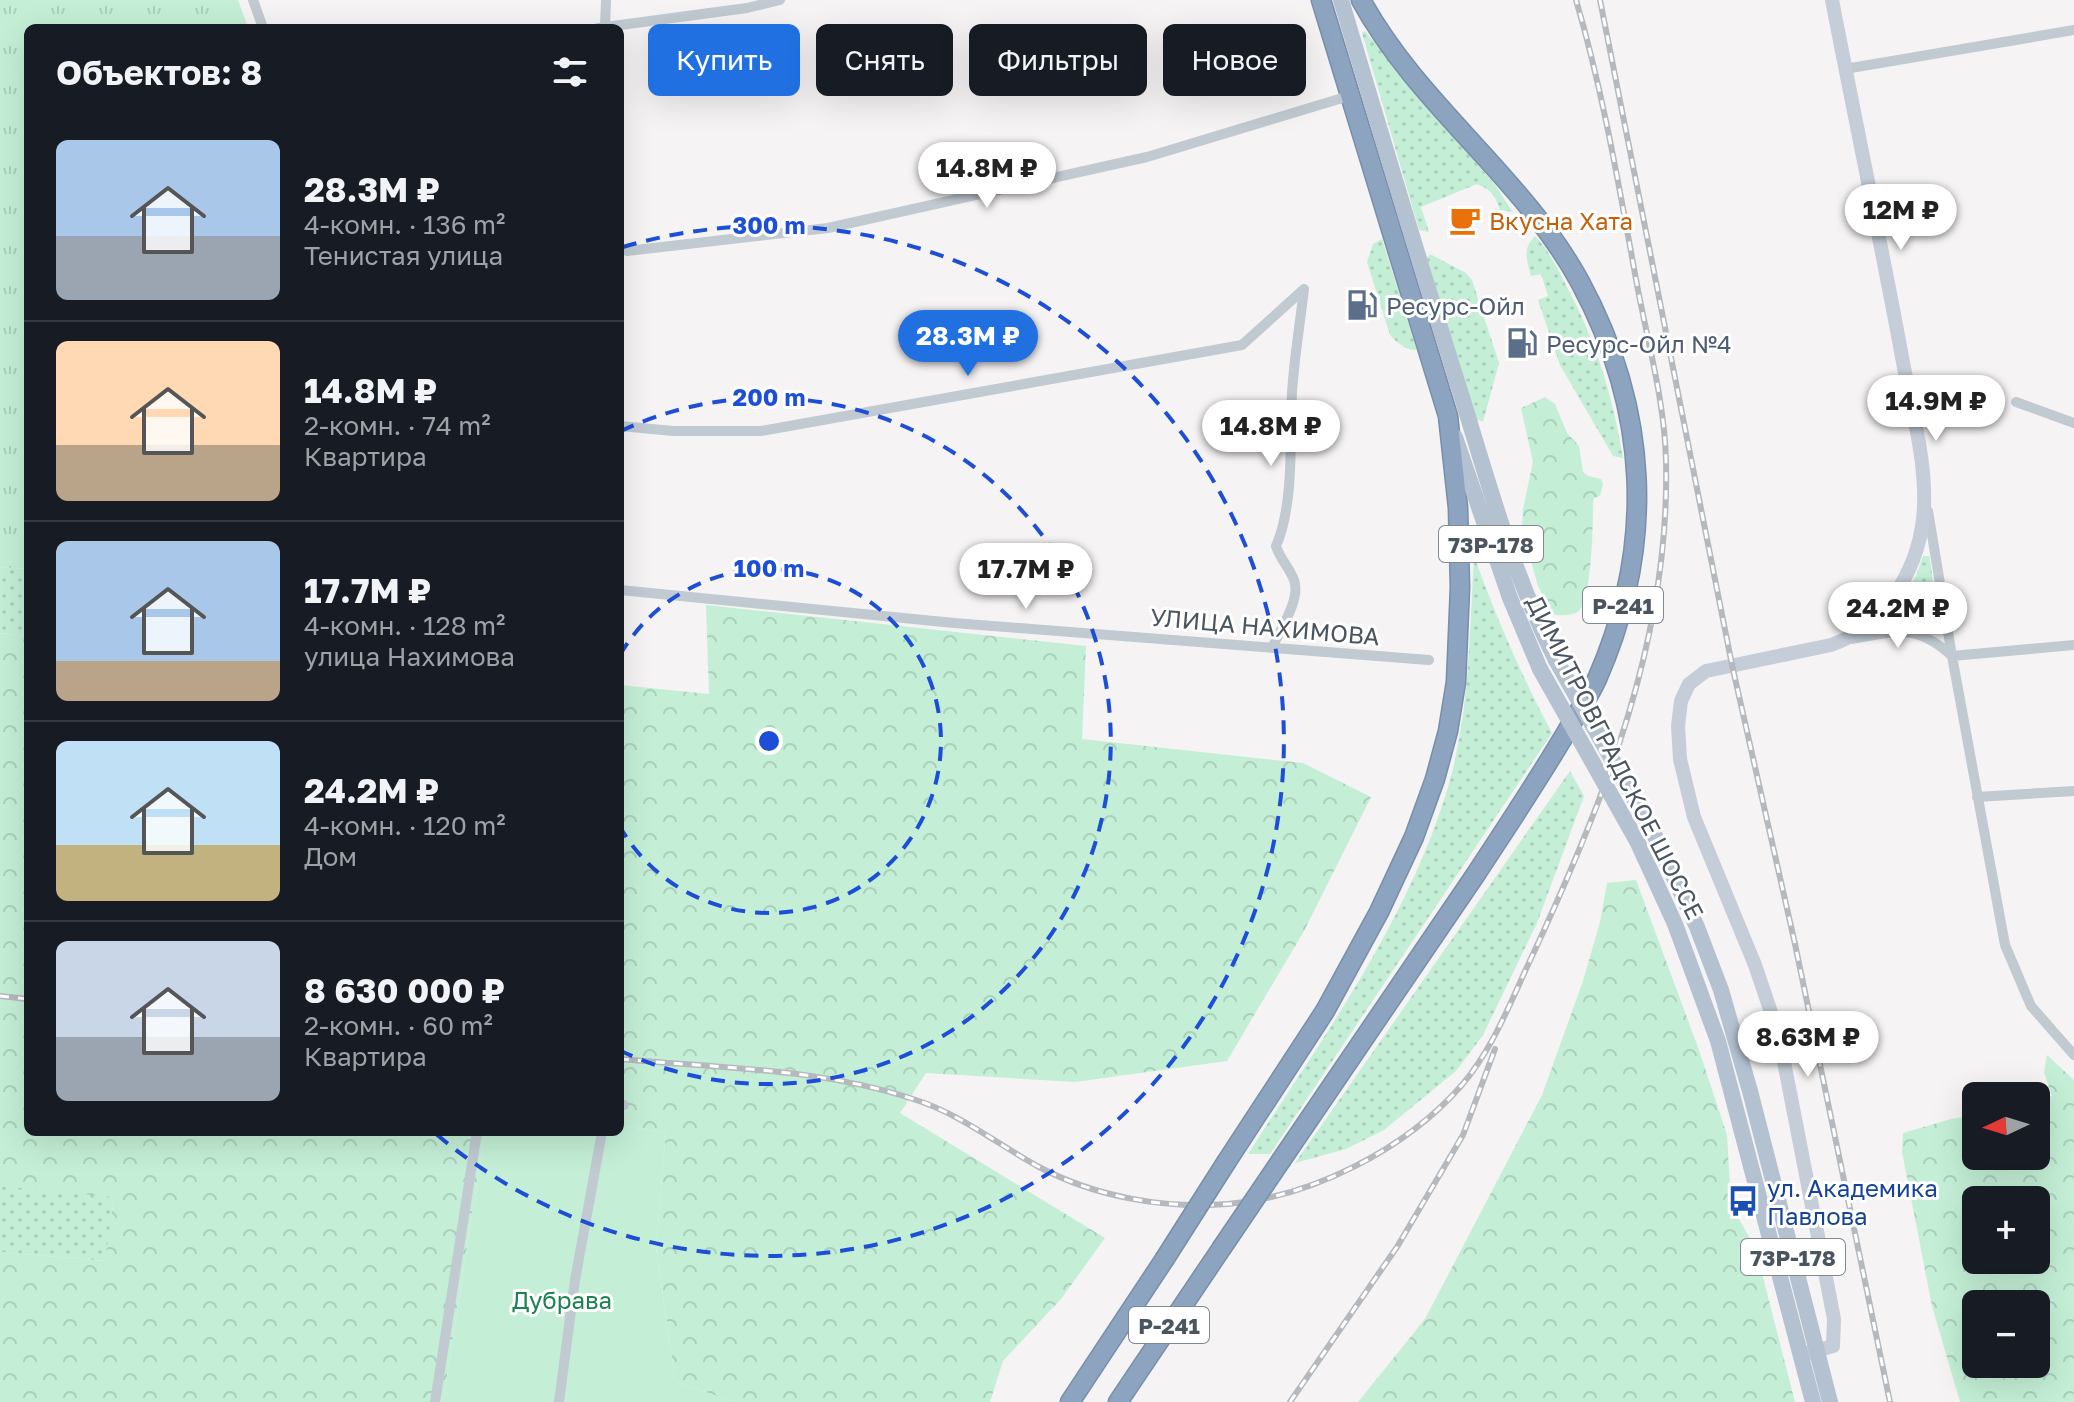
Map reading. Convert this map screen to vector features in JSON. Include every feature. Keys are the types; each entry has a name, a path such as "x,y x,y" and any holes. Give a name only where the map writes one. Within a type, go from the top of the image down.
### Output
{"highway":[{"name":"ДИМИТРОВГРАДСКОЕ ШОССЕ","path":"1321,0 1448,416"},
{"name":"Р-241","path":"1118,1402 1545,769 1596,682 1618,626 1631,570 1638,512 1637,464 1625,393 1609,343 1579,280 1558,246 1525,202 1389,44 1361,0"},
{"name":"Р-241","path":"1070,1402 1325,1011 1379,912 1414,837 1435,779 1448,731 1456,682 1460,587 1458,508 1448,416"}],"main road":[{"name":"ДИМИТРОВГРАДСКОЕ ШОССЕ","path":"1341,0 1409,231 1528,597 1556,660 1653,832 1697,927 1721,990 1750,1091 1809,1352 1813,1401"},
{"name":"ДИМИТРОВГРАДСКОЕ ШОССЕ","path":"1448,416 1510,598 1540,669 1637,841 1675,924 1718,1041 1809,1352 1830,1402"}],"street":[{"path":"253,0 262,24"},
{"path":"605,24 606,0"},
{"path":"624,24 747,8 780,0"},
{"path":"1832,0 1891,299 2005,945 2036,1014 2074,1055"},
{"path":"1845,69 2074,30"},
{"path":"624,250 828,228 1147,157 1349,96"},
{"path":"624,426 673,431 761,431 1242,345 1304,289 1292,388 1285,516 1276,546 1280,561 1292,574 1296,584 1293,599 1273,646"},
{"path":"2016,402 2074,423"},
{"path":"1848,639 1880,612 1909,569 1923,519 1923,477"},
{"name":"УЛИЦА НАХИМОВА","path":"624,590 954,623 1429,660"},
{"path":"1809,1352 1833,1346 1834,1319 1784,1056 1755,965 1694,817 1680,759 1678,726 1684,692 1694,679 1706,671 1848,639 1892,633 1919,633 1934,640 1952,656 2074,645"},
{"path":"1977,797 2074,791"},
{"path":"435,1402 476,1136"},
{"path":"559,1402 575,1280 601,1136"}],"green space":[{"path":"0,0 238,0 247,24 24,24 24,569 0,567"},
{"path":"1365,31 1495,185 1513,212 1500,210 1492,194 1477,184 1421,207 1429,232 1419,230 1362,33"},
{"path":"1535,236 1559,271 1594,347 1614,411 1623,458 1613,456 1560,365 1538,300 1548,296 1541,274 1531,276 1527,260 1528,245"},
{"path":"1382,239 1417,350 1406,348 1390,335 1367,262 1373,244"},
{"path":"1430,254 1466,273 1472,280 1499,363 1483,422 1476,419 1427,258"},
{"path":"1545,397 1555,404 1567,433 1579,446 1583,472 1601,479 1603,484 1600,496 1594,498 1593,504 1591,561 1586,594 1578,612 1569,615 1552,614 1538,586 1522,528 1533,462 1521,408"},
{"path":"1474,556 1510,646 1552,733 1270,1154 1248,1154 1357,984 1382,941 1426,850 1443,803 1459,742 1467,681"},
{"path":"1923,556 1929,556 1932,571 1929,602 1917,615 1893,614 1916,576"},
{"path":"0,567 24,569 24,636 0,633"},
{"path":"706,605 1086,646 1082,739 1303,763 1371,797 1304,931 1227,1061 1075,1082 926,1073 900,1113 1105,1238 1061,1299 1003,1361 990,1402 733,1402 675,1381 656,1246 666,1132 624,1127 624,685 709,694"},
{"path":"0,633 24,636 24,1136 484,1136 443,1402 0,1402 0,1252 105,1261 114,1197 0,1186"},
{"path":"1570,771 1584,796 1537,923 1483,1035 1456,1071 1384,1130 1346,1149 1295,1163"},
{"path":"1636,880 1727,1135 1731,1204 1756,1250 1795,1402 1358,1402 1425,1319 1542,1095 1583,981 1600,922 1607,883"},
{"path":"2047,1055 2074,1080 2074,1402 1960,1402 1932,1306 1902,1152 1903,1133 1962,1117 1962,1170 2050,1170 2052,1096 2050,1082 2044,1072"},
{"name":"Дубрава","path":"624,1127 666,1132 656,1246 675,1381 733,1402 443,1402 484,1136 624,1136"},
{"path":"0,1186 114,1196 106,1261 0,1252"}],"railway":[{"path":"624,1059 805,1075 877,1089 946,1112 1039,1167 1084,1186 1131,1199 1179,1205 1260,1200 1323,1180 1385,1150 1438,1109 1461,1086 1483,1056 1510,1005 1561,894 1608,775 1645,653 1657,590 1664,527 1666,462 1660,398 1603,108 1576,0"},
{"path":"1600,0 1732,665 1795,944 1890,1402"},
{"path":"0,996 24,999"},
{"path":"1290,1402 1397,1247 1463,1135 1495,1049"}],"place":[{"name":"Вкусна Хата","path":"1465,220"},
{"name":"Ресурс-Ойл","path":"1362,305"},
{"name":"Ресурс-Ойл №4","path":"1522,343"},
{"name":"ул. Академика Павлова","path":"1743,1201"}]}
